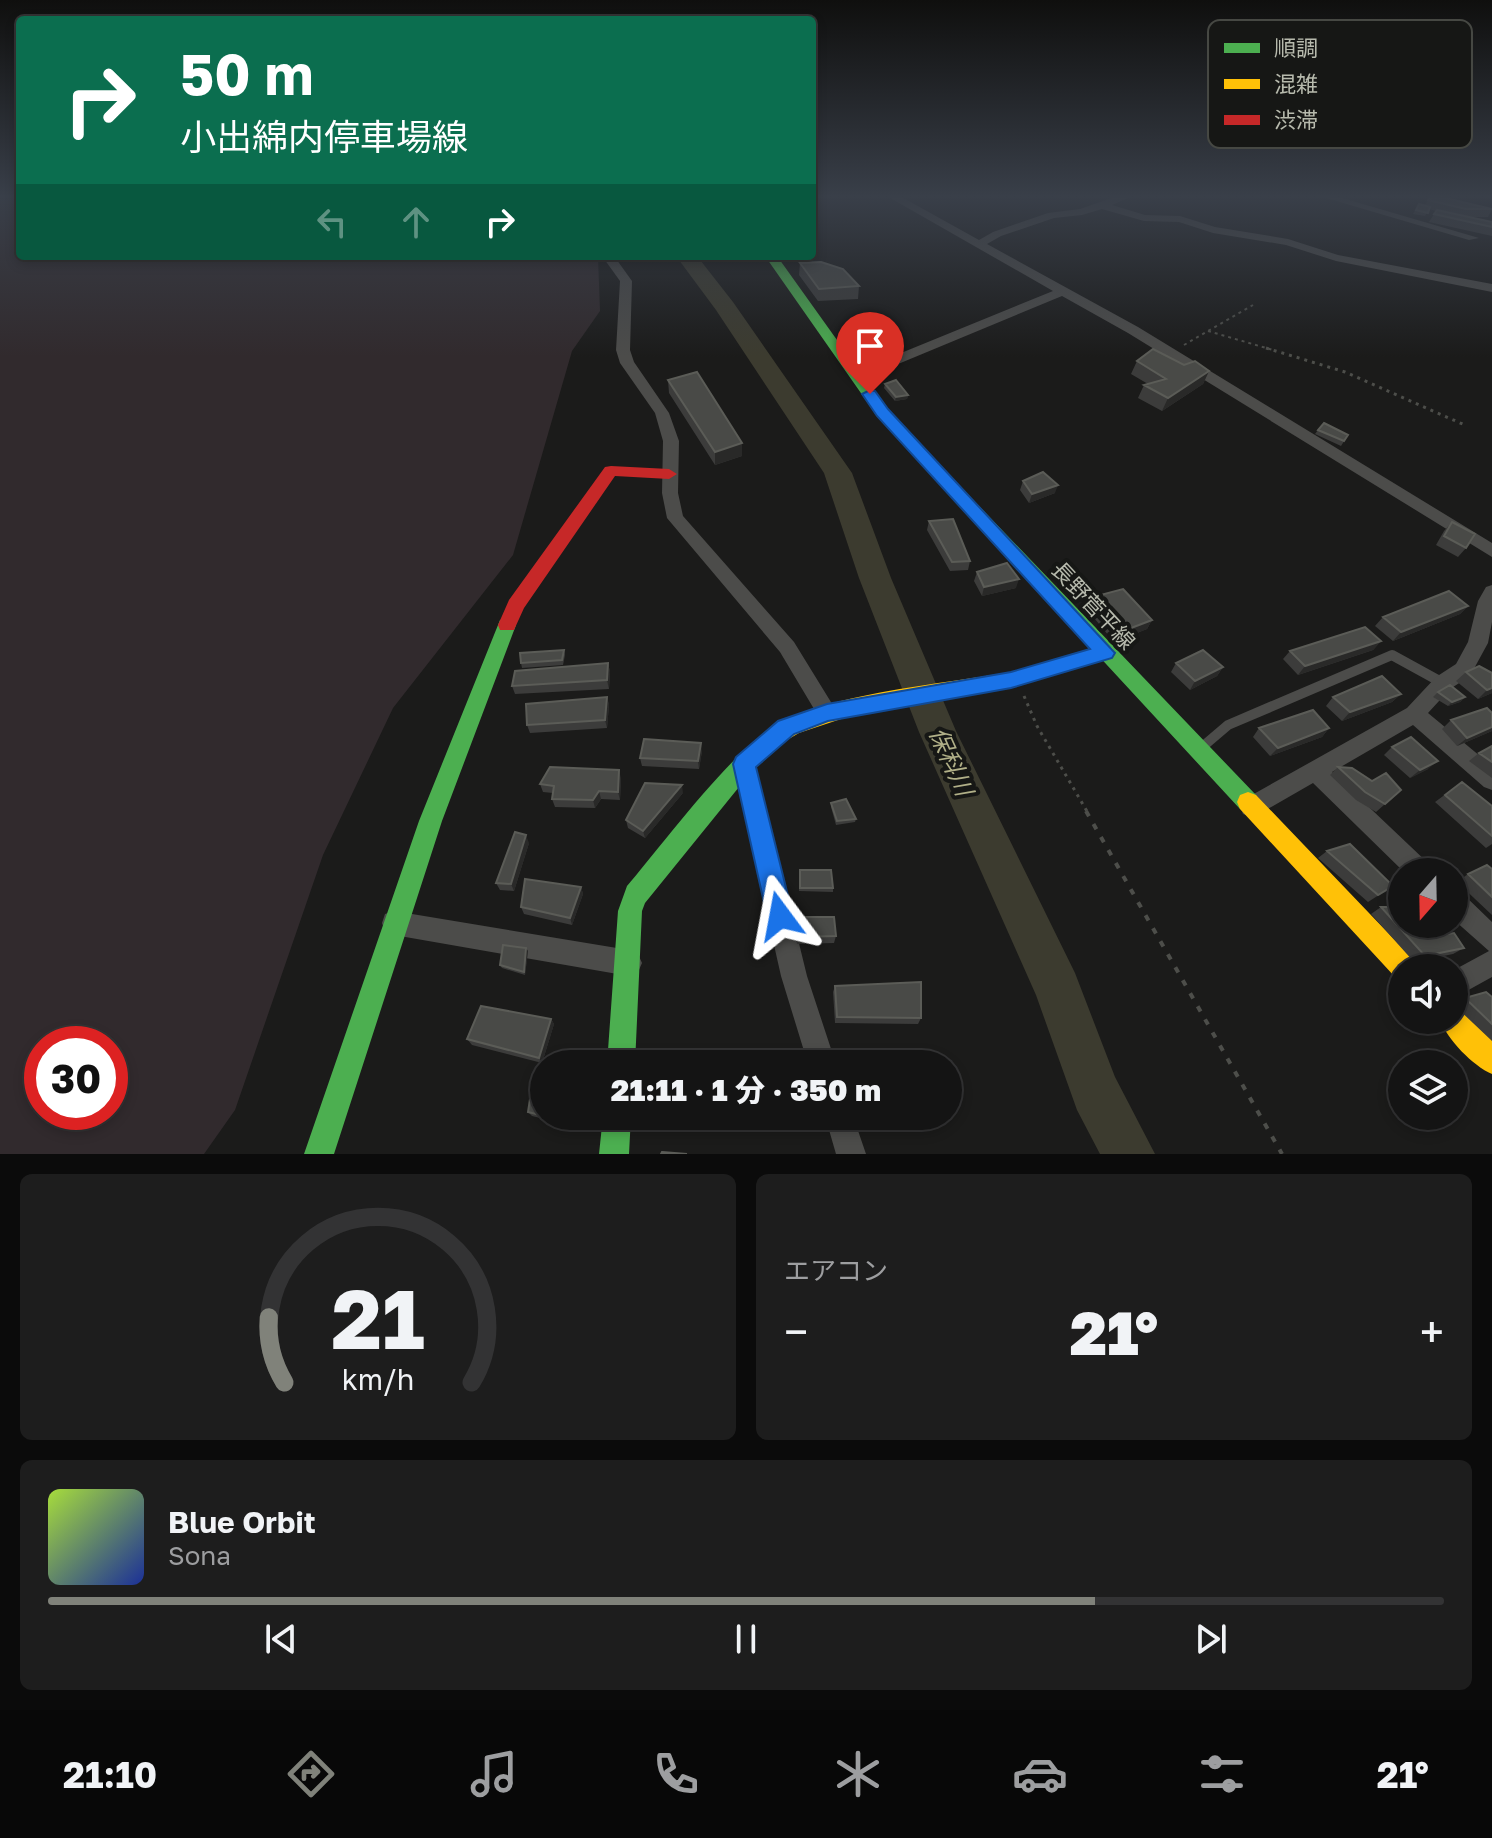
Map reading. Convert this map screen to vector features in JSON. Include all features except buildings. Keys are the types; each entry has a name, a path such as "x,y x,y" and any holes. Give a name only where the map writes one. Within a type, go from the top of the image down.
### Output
{"main road":[{"name":"長野菅平線","path":"774,260 882,413 1391,954"},
{"path":"319,1154 394,923 471,709 516,605 611,471 669,474"},
{"path":"622,1050 630,911 636,895 744,764 786,728 827,713 1013,679 1105,653"},
{"path":"1467,1034 1492,1060"},
{"path":"614,1154 616,1130"}],"street":[{"path":"988,249 1170,353 1492,551"},
{"path":"1309,249 1336,258 1492,288"},
{"path":"611,260 626,281 623,350 627,363 662,413 671,441 669,474 675,518 787,647 827,713"},
{"path":"857,376 1060,292"},
{"path":"1251,807 1414,714 1443,683 1463,670 1485,648 1487,601 1492,592"},
{"path":"1414,714 1492,780"},
{"path":"744,764 794,976 818,1050"},
{"path":"1313,769 1406,858"},
{"path":"1468,917 1492,940"},
{"path":"394,923 629,963"},
{"path":"1468,977 1492,963"},
{"path":"843,1130 851,1154"}],"lane":[{"path":"1198,750 1228,725 1392,655 1443,683"}],"path":[{"path":"1170,353 1253,305"},
{"path":"1208,331 1345,372 1467,426"},
{"path":"1013,679 1282,1154"}],"shaded area":[{"path":"0,249 16,249 16,260 598,260 600,311 572,351 513,555 393,708 323,855 235,1110 204,1154 0,1154"}],"waterway":[{"name":"保科川","path":"689,260 725,307 838,473 875,578 938,732 1058,990 1095,1092 1129,1154"}],"traffic: fast":[{"path":"774,260 882,413 1248,802"},
{"path":"319,1154 430,821 507,625"},
{"path":"622,1050 630,911 636,895 744,764 770,741"},
{"path":"614,1154 616,1130"}],"traffic: slow":[{"path":"770,741 792,727 850,707 1011,680 1105,653"},
{"path":"1248,802 1391,954"},
{"path":"1467,1034 1492,1060"}],"traffic: jam":[{"path":"507,625 516,605 611,471 669,474"}],"route":[{"path":"780,916 744,764 786,728 827,713 1011,680 1105,653 882,413 870,394"}]}
